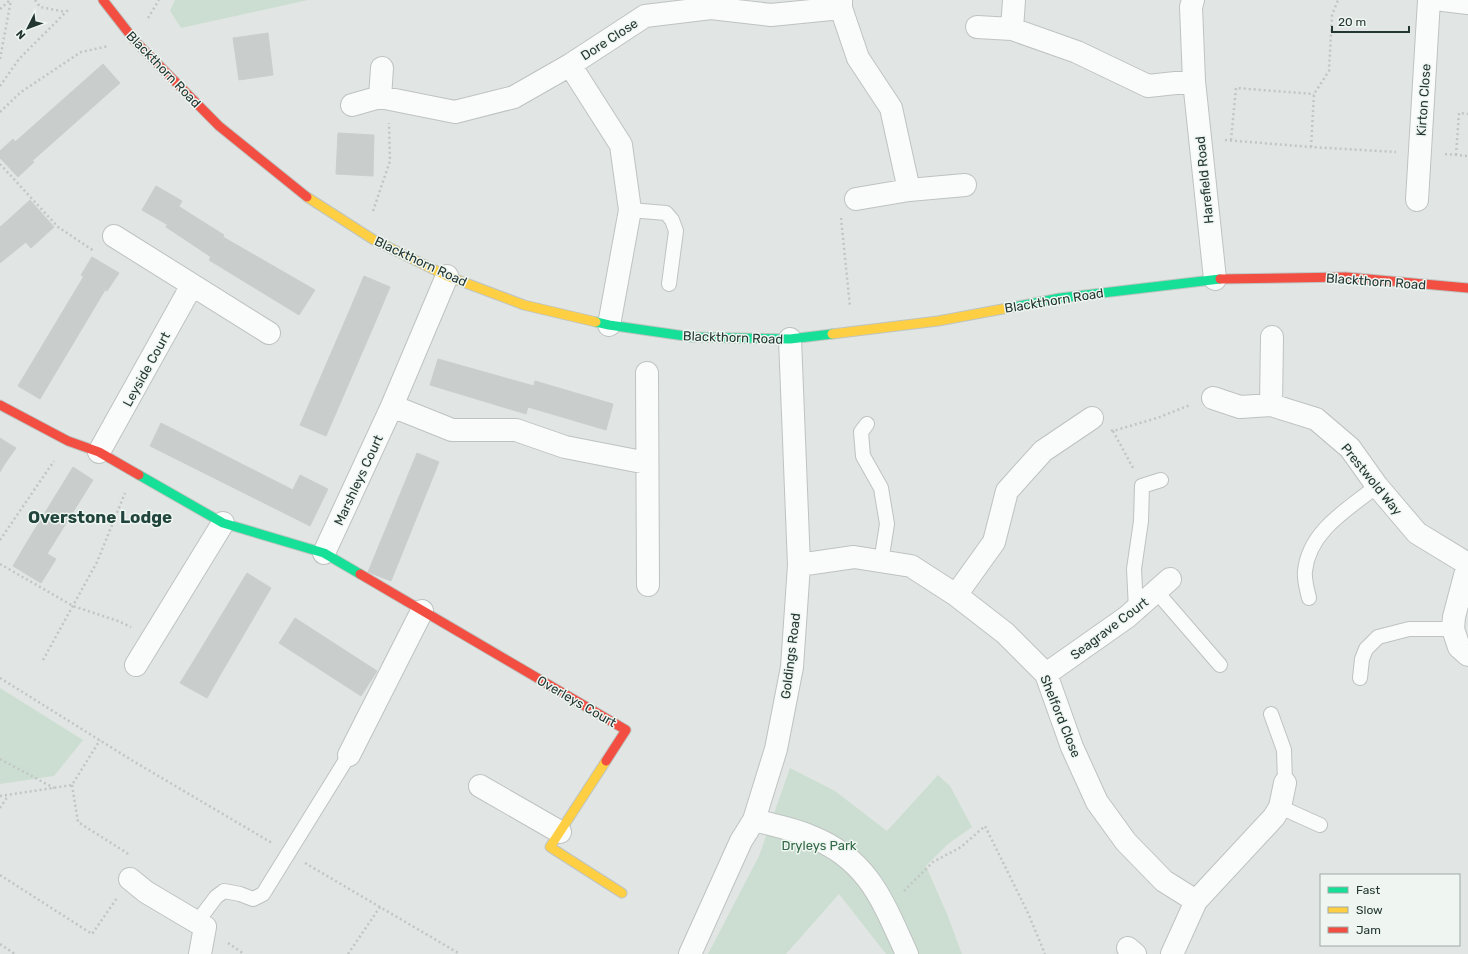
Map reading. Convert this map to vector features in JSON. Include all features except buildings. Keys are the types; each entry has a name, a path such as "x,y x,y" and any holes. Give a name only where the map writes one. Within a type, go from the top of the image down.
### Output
{"street":[{"name":"Blackthorn Road","path":"103,0 135,41 220,126 301,192 374,240 447,276 524,305 609,325 692,337 790,339 938,321 1060,298 1215,279 1346,277 1468,288"},
{"path":"1012,29 1014,0"},
{"name":"Harefield Road","path":"1193,0 1191,7 1194,81 1215,279"},
{"name":"Kirton Close","path":"1416,200 1429,0"},
{"path":"1443,0 1468,3"},
{"name":"Dore Close","path":"352,105 385,98 455,112 514,97 570,65 645,16 711,8 771,14 841,4 858,58 891,108 909,190"},
{"path":"977,27 1012,29 1077,52 1148,86 1194,81"},
{"name":"Dore Close","path":"570,65 621,145 630,210 609,325"},
{"path":"382,68 385,98"},
{"path":"856,199 909,190 965,185"},
{"path":"114,236 269,333"},
{"name":"Marshleys Court","path":"324,554 392,406 447,276"},
{"name":"Leyside Court","path":"99,452 192,285"},
{"path":"1271,405 1272,338"},
{"name":"Goldings Road","path":"690,954 741,841 754,820 776,749 792,666 799,565 790,339"},
{"path":"646,373 648,585"},
{"name":"Prestwold Way","path":"1213,398 1240,407 1271,405 1316,419 1350,448 1377,486 1417,532 1468,564"},
{"path":"0,405 68,441 99,452 223,523 324,554"},
{"path":"392,406 452,430 516,430 565,446 647,463"},
{"path":"956,596 994,542 1007,491 1043,451 1092,418"},
{"path":"136,665 223,523"},
{"name":"Overleys Court","path":"324,554 626,730 550,848 622,893"},
{"name":"Shelford Close","path":"799,565 854,558 911,566 956,596 1005,633 1046,674 1072,747 1097,802 1126,842 1164,881 1196,901"},
{"path":"1468,564 1454,617 1453,629 1459,647 1468,655"},
{"name":"Seagrave Court","path":"1046,674 1136,609 1163,585"},
{"path":"349,755 422,611"},
{"path":"1172,954 1196,901 1274,817 1280,807 1285,782"},
{"path":"480,786 560,832"},
{"path":"754,820 812,837 846,855 869,879 886,909 906,954"},
{"path":"130,880 146,892 205,927 200,954"}],"lane":[{"path":"630,210 666,213 672,220 676,231 670,284"},
{"path":"866,424 861,432 863,456 880,488 887,524 881,562"},
{"path":"1136,609 1134,569 1141,521 1142,486 1161,480"},
{"path":"1309,598 1305,583 1305,571 1312,546 1323,531 1338,517 1377,486"},
{"path":"1163,585 1220,665"},
{"path":"1360,678 1362,659 1366,649 1378,637 1409,629 1453,629"},
{"path":"1271,714 1284,750 1285,782"},
{"path":"197,922 216,897 224,891 240,894 253,899 263,894 349,755"},
{"path":"1280,807 1320,825"}],"path":[{"path":"0,9 11,0"},
{"path":"0,59 11,0"},
{"path":"35,0 40,7 66,12"},
{"path":"1311,147 1314,94 1329,71 1332,15 1338,0"},
{"path":"0,86 19,58 70,8"},
{"path":"0,112 22,92 81,52 113,45 129,33"},
{"path":"1231,140 1236,88 1314,94"},
{"path":"361,231 375,207 390,161 385,98"},
{"path":"1456,155 1459,114 1468,114"},
{"path":"1200,138 1311,147 1468,156"},
{"path":"0,164 58,227 102,256 114,236"},
{"path":"852,332 841,218 856,199"},
{"path":"1114,431 1213,398"},
{"path":"1092,418 1114,431 1142,486"},
{"path":"0,540 68,441"},
{"path":"43,660 97,562 134,471"},
{"path":"0,564 73,606 118,621 153,638"},
{"path":"0,678 100,740 460,954"},
{"path":"0,875 92,934 130,880 127,853 78,822 72,785 100,740"},
{"path":"0,759 54,788"},
{"path":"0,796 72,785"},
{"path":"0,808 8,795"},
{"path":"886,909 933,862 961,847 985,826 1028,913 1045,954"},
{"path":"348,954 380,907"},
{"path":"0,944 15,954"}],"green space":[{"path":"175,0 308,0 181,28 170,11"},
{"path":"0,688 83,740 54,776 0,784"},
{"name":"Dryleys Park","path":"790,768 835,791 887,831 938,775 950,786 972,827 948,844 926,866 947,914 962,954 886,954 839,894 786,954 708,954 759,856"}],"traffic: fast":[{"path":"1008,308 1060,298 1220,279"},
{"path":"596,322 692,337 790,339 832,334"},
{"path":"139,475 223,523 324,553 360,574"}],"traffic: slow":[{"path":"307,197 374,240 447,276 524,305 596,322"},
{"path":"832,334 938,321 1008,308"},
{"path":"606,761 550,847 622,893"}],"traffic: jam":[{"path":"103,0 135,41 219,126 307,197"},
{"path":"1220,279 1346,277 1468,288"},
{"path":"0,405 68,441 99,452 139,475"},
{"path":"360,574 626,730 606,761"}],"district":[{"name":"Overstone Lodge","path":"100,517"}]}
